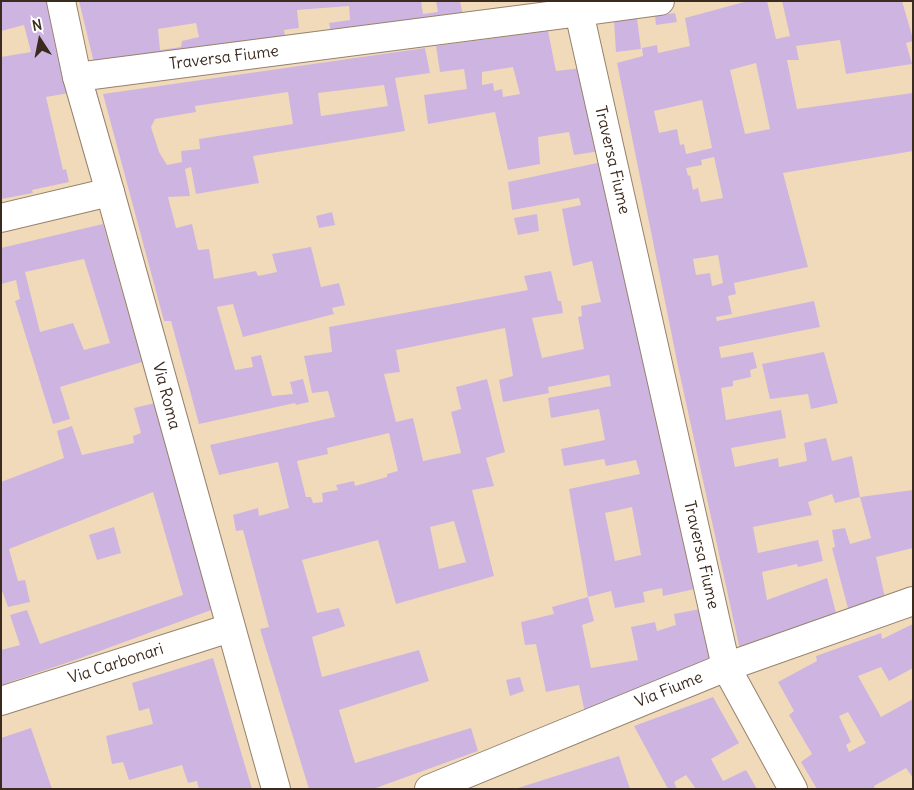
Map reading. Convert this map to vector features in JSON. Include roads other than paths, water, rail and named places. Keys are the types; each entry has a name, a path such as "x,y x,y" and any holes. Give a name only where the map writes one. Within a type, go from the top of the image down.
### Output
{"street":[{"name":"Via Roma","path":"61,1 77,77 276,789"},
{"path":"579,12 660,1"},
{"name":"Traversa Fiume","path":"77,77 579,12 726,667 793,789"},
{"path":"1,218 110,192"},
{"name":"Via Fiume","path":"429,789 726,667 913,602"},
{"name":"Via Carbonari","path":"1,701 230,628"}]}
